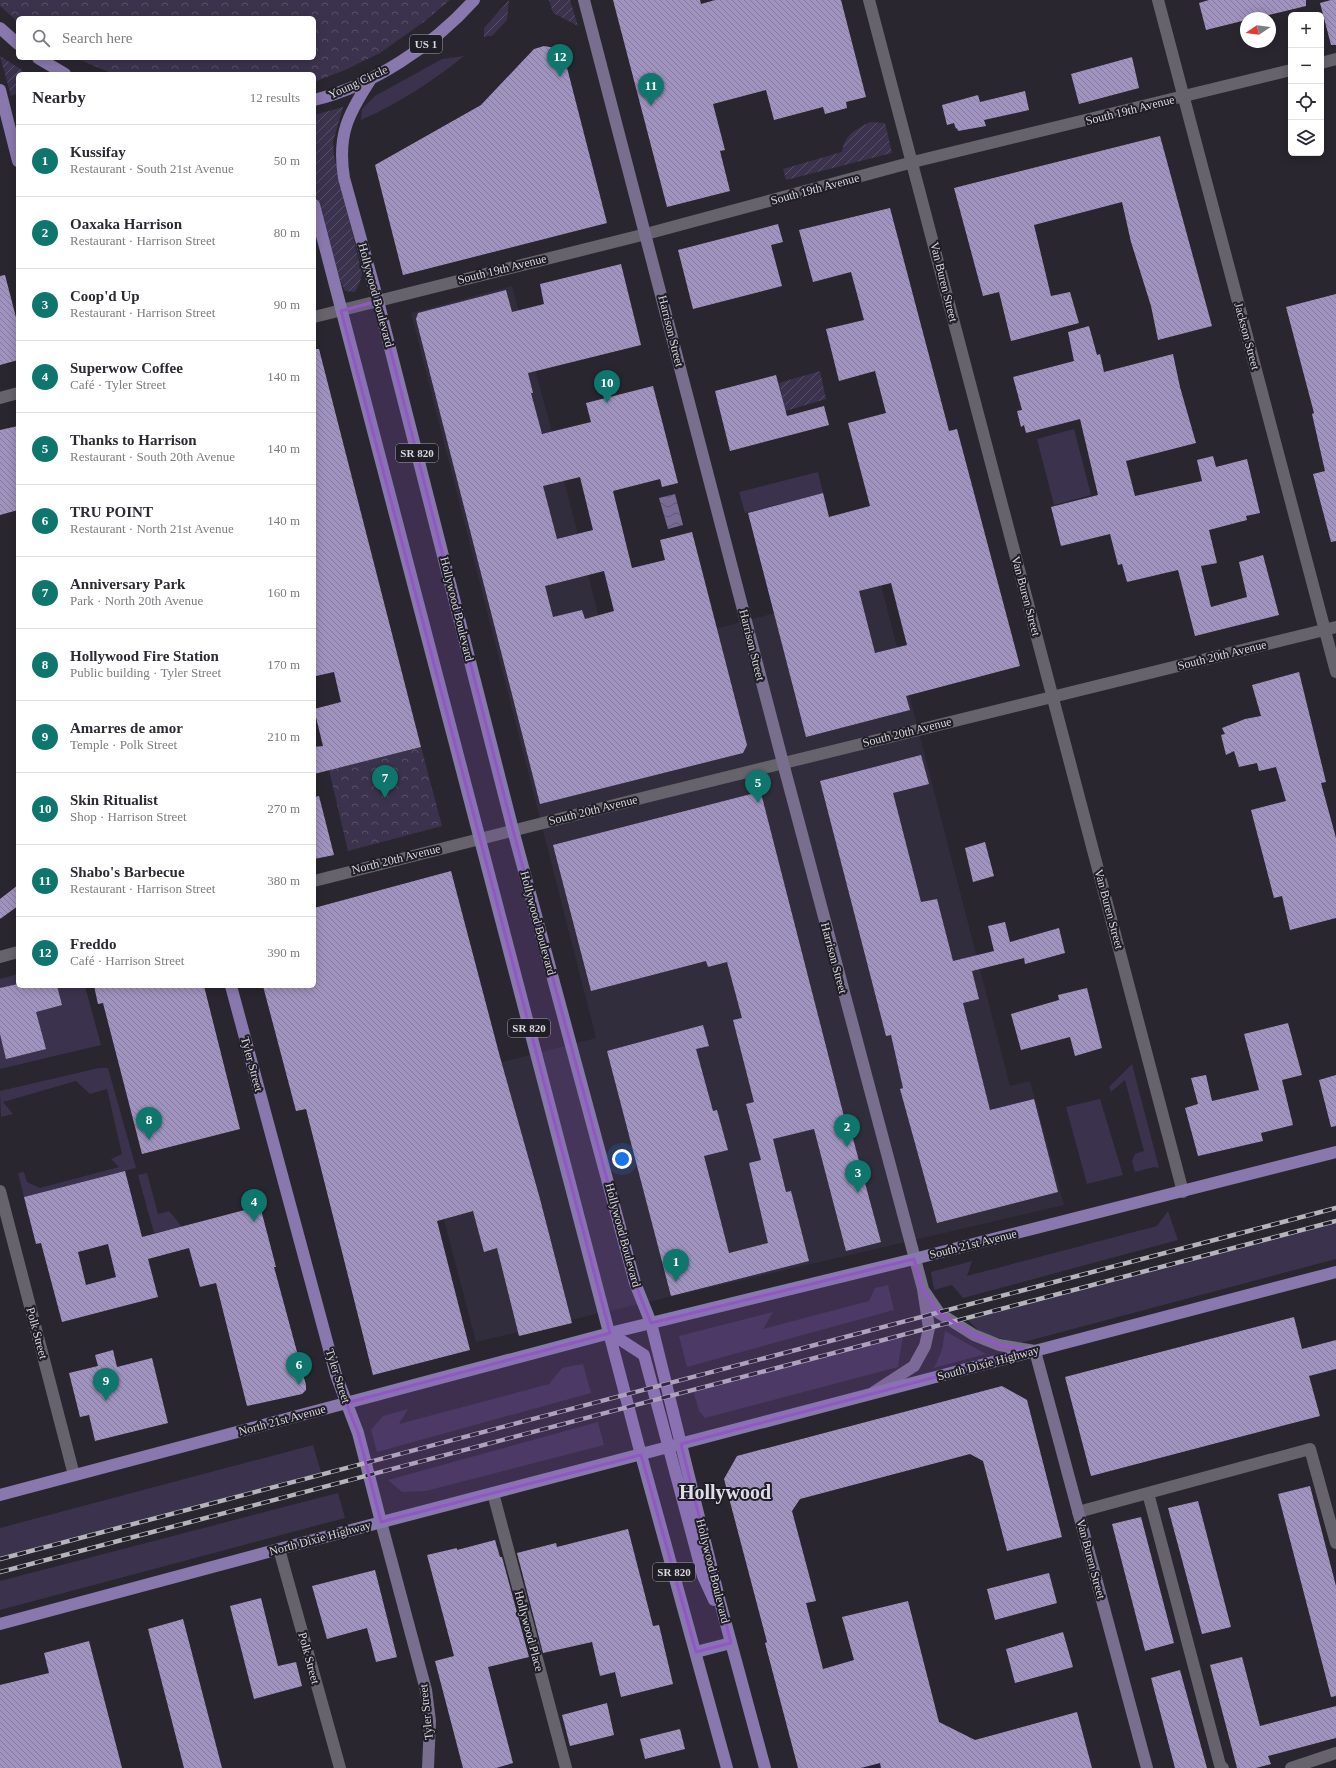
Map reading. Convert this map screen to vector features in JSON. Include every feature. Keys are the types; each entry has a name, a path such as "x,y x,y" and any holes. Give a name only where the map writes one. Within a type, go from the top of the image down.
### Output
{"main road":[{"name":"Young Circle","path":"316,99 348,90 371,79 425,45 449,25 474,0"},
{"name":"Harrison Street","path":"584,0 646,234 782,763 922,1289 929,1328 925,1346 914,1366 869,1395"},
{"path":"0,28 16,42"},
{"path":"41,60 62,72"},
{"name":"Hollywood Boulevard","path":"371,79 357,100 348,118 342,139 341,158 344,178 378,301 513,830 635,1283 651,1323 731,1643 765,1768"},
{"path":"0,90 16,153"},
{"name":"SR 820","path":"316,213 641,1455 727,1768"},
{"name":"Tyler Street","path":"232,988 336,1375 358,1433 426,1690 430,1721 428,1768"},
{"name":"South 21st Avenue","path":"610,1333 1183,1192 1336,1152"},
{"name":"South Dixie Highway","path":"641,1455 1336,1272"},
{"name":"Harrison Street","path":"922,1289 939,1313 974,1335 999,1345 1035,1351"},
{"path":"610,1333 644,1355 703,1576 727,1626"},
{"name":"North 21st Avenue","path":"0,1495 610,1333"},
{"name":"Van Buren Street","path":"1035,1351 1147,1768"},
{"name":"North Dixie Highway","path":"0,1624 381,1522 641,1455"},
{"path":"696,1652 731,1643"}],"street":[{"name":"Van Buren Street","path":"870,0 1183,1192"},
{"name":"Jackson Street","path":"1158,0 1331,628 1336,672"},
{"path":"1324,62 1336,59"},
{"name":"South 19th Avenue","path":"316,317 646,234 913,162 1288,71"},
{"path":"0,398 16,394"},
{"name":"South 20th Avenue","path":"479,838 1331,628"},
{"name":"North 20th Avenue","path":"316,880 479,838"},
{"path":"0,957 16,953"},
{"name":"Polk Street","path":"0,1191 74,1475"},
{"path":"1078,1512 1310,1449 1336,1543"},
{"path":"1148,1493 1220,1765 1223,1768"},
{"name":"Hollywood Place","path":"492,1494 566,1768"},
{"name":"Polk Street","path":"279,1549 340,1768"},
{"path":"1291,1768 1336,1753"}],"highlighted area":[{"path":"378,301 513,830 635,1283 651,1323 914,1259 923,1289 939,1313 974,1335 999,1345 1035,1351 681,1444 731,1643 696,1652 641,1455 381,1522 358,1433 346,1403 610,1333 341,311"}],"shaded area":[{"path":"512,286 548,417 609,657 881,585 1010,1086 1030,1081 1064,1205 476,1342 409,1086 596,1038 411,313"}],"green space":[{"path":"0,0 450,0 425,21 380,53 345,70 316,81 316,72 109,72 80,60 316,60 316,16 16,16 16,20 0,6"},
{"path":"509,0 507,20 492,36 487,36 484,38 484,28"},
{"path":"549,0 570,0 578,26 553,13"},
{"path":"0,56 22,70 22,72 16,72 16,94 11,96"},
{"path":"464,56 415,91 375,114 361,120 362,109 375,96 442,59"},
{"path":"343,107 333,142 334,156 362,274 355,292 345,291 340,280 316,196 316,114"},
{"path":"870,122 885,123 892,153 786,180 783,169 842,152 843,146 848,137 855,130"},
{"path":"820,371 826,399 782,412 778,397 782,395 779,383"},
{"path":"1074,429 1091,495 1054,505 1037,439"},
{"path":"818,472 823,493 745,513 739,492"},
{"path":"421,747 442,826 348,851 329,770"},
{"path":"16,975 16,988 86,988 101,1045 0,1069 0,979"},
{"path":"1132,1064 1159,1168 1154,1167 1135,1172 1132,1161 1135,1154 1144,1151 1125,1080 1111,1092 1109,1087"},
{"path":"99,1068 108,1068 136,1168 24,1197 18,1173 24,1172 27,1182 40,1188 119,1167 111,1159 122,1154 107,1089 90,1094 76,1081 3,1102 13,1114 1,1117 0,1091"},
{"path":"1100,1099 1123,1175 1087,1184 1066,1107"},
{"path":"147,1173 158,1214 169,1211 182,1227 154,1233 138,1175"},
{"path":"1168,1211 1178,1240 963,1298 952,1285 934,1290 931,1272 972,1261 967,1276 1157,1226"},
{"path":"1336,1221 1336,1259 1020,1343 982,1334 966,1318"},
{"path":"888,1285 894,1310 687,1367 679,1336 773,1312 763,1329 869,1301 875,1288"},
{"path":"945,1331 986,1354 934,1368 942,1350"},
{"path":"903,1335 898,1367 705,1418 699,1411 693,1390"},
{"path":"583,1364 591,1393 377,1452 371,1430 383,1416 408,1409 399,1424 549,1384 562,1368"},
{"path":"598,1422 604,1445 426,1491 402,1492 388,1480"},
{"path":"313,1445 322,1475 0,1559 0,1528"},
{"path":"338,1493 345,1518 0,1610 0,1581"}],"water":[{"path":"675,494 683,525 668,529 659,498"}],"building":[{"path":"613,0 700,0 701,4 715,0 841,0 866,97 846,102 847,108 825,114 823,107 774,120 766,90 713,104 725,150 720,151 730,191 667,207"},
{"path":"1209,0 1306,0 1306,6 1276,13 1240,12 1240,22 1206,30 1199,3"},
{"path":"1336,0 1336,45 1331,45 1324,18 1324,12 1322,12 1320,3"},
{"path":"544,46 555,48 564,56 607,223 403,275 375,165 481,105 534,49"},
{"path":"1132,57 1139,88 1079,104 1071,74"},
{"path":"1025,91 1029,110 984,120 986,126 958,131 954,123 947,125 942,105 978,95 980,102"},
{"path":"1160,136 1212,326 1158,340 1151,306 1131,242 1122,202 1034,225 1051,296 1070,292 1079,323 1011,341 999,292 983,296 954,188"},
{"path":"890,208 949,431 957,429 1020,666 906,696 910,710 806,737 748,513 823,493 829,517 870,506 848,423 886,413 875,371 839,381 826,329 864,320 851,272 813,282 799,230","holes":["891,583 907,645 875,653 859,591"]},
{"path":"778,224 783,242 771,245 782,286 693,309 678,250"},
{"path":"621,264 641,345 528,373 533,393 531,393 542,434 591,422 586,403 653,386 678,483 662,487 660,479 613,491 632,568 665,560 660,540 692,532 747,745 743,753 540,804 416,319 418,313 506,290 512,312 544,304 540,284","holes":["580,477 593,530 557,539 543,486","604,571 614,611 585,619 582,610 553,617 545,586"]},
{"path":"5,275 16,317 16,361 0,365 0,276"},
{"path":"1336,294 1336,541 1331,542 1313,474 1325,471 1312,414 1314,413 1286,307"},
{"path":"1089,326 1097,355 1100,354 1104,372 1173,354 1180,387 1196,443 1126,461 1135,496 1202,481 1197,460 1213,456 1216,467 1247,459 1260,513 1246,516 1247,520 1209,530 1217,563 1201,566 1211,607 1247,597 1239,562 1263,555 1279,615 1195,636 1178,570 1127,582 1122,564 1118,565 1110,534 1061,546 1051,507 1098,495 1080,419 1026,433 1024,425 1021,427 1017,411 1022,410 1013,377 1074,361 1068,332"},
{"path":"316,349 319,349 421,747 316,773 316,747 323,746 316,717 316,708 341,702 334,672 316,676"},
{"path":"776,375 787,416 824,406 829,425 730,451 715,391"},
{"path":"16,426 16,511 0,515 0,430"},
{"path":"1299,672 1326,782 1321,783 1336,838 1336,918 1290,930 1282,896 1274,898 1251,810 1286,801 1276,767 1259,771 1257,763 1239,767 1234,751 1226,755 1221,735 1225,734 1222,728 1245,719 1261,716 1252,685"},
{"path":"921,755 929,784 893,793 921,902 937,899 953,961 994,951 988,926 1005,922 1010,942 1059,928 1065,953 1025,964 1024,958 972,971 979,999 963,1003 990,1110 1034,1099 1058,1192 937,1223 900,1089 903,1088 891,1035 886,1036 820,781"},
{"path":"755,793 762,797 849,1136 852,1135 881,1242 846,1251 814,1129 773,1139 786,1192 791,1191 809,1261 671,1296 607,1051 703,1025 709,1046 696,1049 713,1111 717,1110 728,1150 704,1156 729,1253 768,1243 749,1163 761,1160 746,1104 754,1102 733,1020 742,1018 727,962 708,967 706,961 591,991 553,845"},
{"path":"319,796 334,855 316,859 316,797"},
{"path":"985,842 994,876 973,882 965,848"},
{"path":"451,871 572,1323 519,1336 497,1248 484,1252 473,1211 437,1221 470,1350 373,1375 306,1109 296,1111 264,988 316,988 316,907"},
{"path":"16,887 16,907 0,919 0,899"},
{"path":"16,984 16,988 58,988 62,1005 36,1012 46,1049 6,1059 0,1034 0,988"},
{"path":"94,988 205,988 240,1129 142,1154 103,1003 98,1004"},
{"path":"1087,988 1102,1048 1075,1056 1070,1037 1021,1050 1011,1014 1059,1000 1058,995"},
{"path":"1288,1023 1302,1075 1282,1080 1293,1125 1261,1133 1263,1141 1198,1156 1185,1108 1198,1104 1191,1078 1206,1075 1212,1101 1259,1090 1244,1034"},
{"path":"1336,1075 1336,1126 1331,1127 1319,1080"},
{"path":"125,1171 142,1237 260,1206 276,1267 274,1267 306,1385 306,1390 302,1394 247,1406 216,1283 200,1287 189,1248 148,1259 158,1297 62,1322 41,1243 36,1244 24,1197","holes":["108,1244 116,1277 86,1285 78,1252"]},
{"path":"1294,1317 1302,1349 1336,1340 1336,1369 1309,1376 1320,1416 1091,1476 1065,1377"},
{"path":"113,1350 117,1367 152,1358 168,1423 95,1441 89,1415 80,1417 69,1373 98,1366 95,1355"},
{"path":"1002,1386 1027,1400 1062,1537 1007,1551 983,1461 970,1454 800,1499 792,1511 816,1601 806,1603 823,1669 854,1660 842,1617 908,1601 939,1722 975,1740 1077,1712 1092,1768 881,1768 880,1763 861,1768 798,1768 765,1643 767,1642 724,1479 737,1456"},
{"path":"1310,1486 1336,1586 1336,1696 1331,1697 1278,1494"},
{"path":"1198,1501 1231,1627 1202,1634 1168,1508"},
{"path":"1141,1517 1174,1643 1145,1651 1112,1524"},
{"path":"628,1529 653,1626 659,1625 673,1684 621,1697 615,1672 600,1676 592,1642 543,1653 517,1553 556,1543 557,1547"},
{"path":"495,1540 500,1557 502,1557 529,1657 488,1667 513,1763 496,1768 463,1768 435,1661 454,1656 427,1555 457,1548 457,1550"},
{"path":"375,1570 397,1657 376,1662 367,1628 327,1639 312,1586"},
{"path":"1049,1573 1057,1603 995,1620 987,1589"},
{"path":"261,1598 278,1666 296,1662 302,1686 254,1699 230,1606"},
{"path":"183,1619 222,1768 184,1768 148,1629"},
{"path":"1063,1632 1073,1667 1015,1683 1006,1649"},
{"path":"89,1641 122,1768 0,1768 0,1685 49,1673 44,1653"},
{"path":"1242,1657 1260,1726 1336,1706 1336,1738 1268,1756 1271,1764 1256,1768 1237,1768 1210,1665"},
{"path":"1180,1670 1207,1768 1175,1768 1151,1678"},
{"path":"607,1703 614,1735 570,1746 562,1715"},
{"path":"680,1729 685,1749 645,1759 640,1739"}],"railway":[{"path":"0,1559 1336,1208"},
{"path":"0,1572 1336,1221"}],"place":[{"name":"Freddo","path":"560,77"},
{"name":"Shabo's Barbecue","path":"651,106"},
{"name":"Skin Ritualist","path":"607,403"},
{"name":"Anniversary Park","path":"385,798"},
{"name":"Thanks to Harrison","path":"758,803"},
{"name":"Hollywood Fire Station","path":"149,1140"},
{"name":"Oaxaka Harrison","path":"847,1147"},
{"name":"Coop'd Up","path":"858,1193"},
{"name":"Superwow Coffee","path":"254,1222"},
{"name":"Kussifay","path":"676,1282"},
{"name":"TRU POINT","path":"299,1385"},
{"name":"Amarres de amor","path":"106,1401"}],"district":[{"name":"Hollywood","path":"725,1492"}]}
